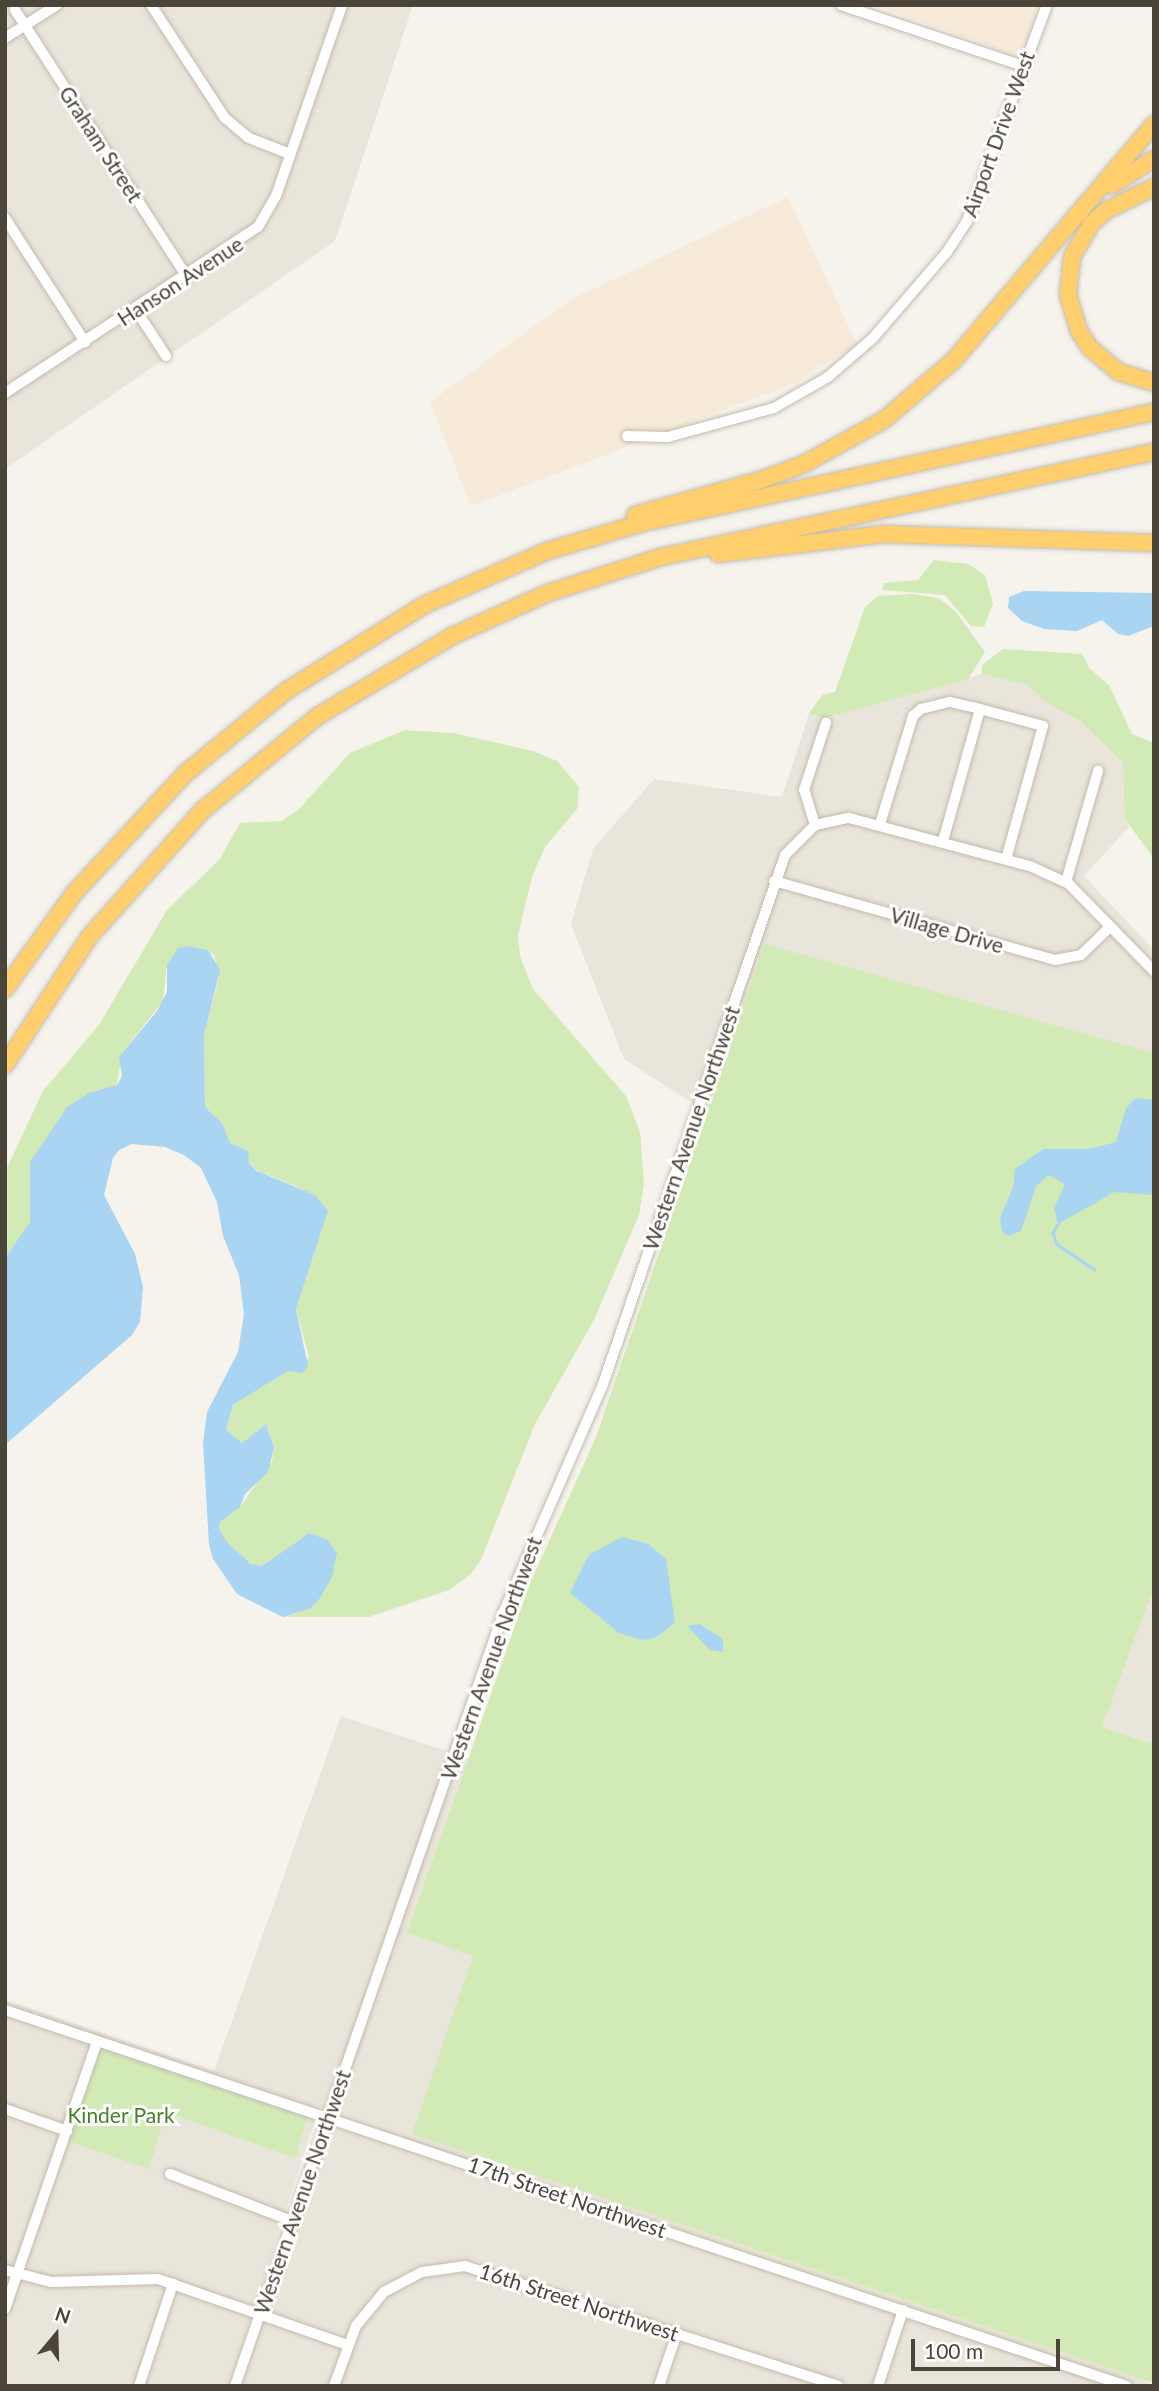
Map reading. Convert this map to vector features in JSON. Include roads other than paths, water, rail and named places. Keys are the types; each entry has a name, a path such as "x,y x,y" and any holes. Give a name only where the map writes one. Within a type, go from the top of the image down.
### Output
{"highway":[{"path":"5,989 103,859 222,741 349,648 486,575 600,527 764,479 856,437 922,391 954,360 1089,205 1154,124"},
{"path":"1089,205 1154,159"},
{"path":"1154,187 1107,210 1079,239 1068,274 1072,314 1090,348 1119,372 1154,383"},
{"path":"1128,199 1154,193"},
{"path":"486,575 642,523 1154,412"},
{"path":"5,1065 66,968 120,899 203,810 262,758 356,690 452,636 548,593 622,568 1154,452"},
{"path":"622,568 884,534 1154,543"}],"street":[{"path":"5,38 57,5"},
{"path":"151,5 225,118 249,138 290,154"},
{"name":"Hanson Avenue","path":"5,393 187,277 258,228 271,208 342,5"},
{"path":"841,5 1023,66"},
{"name":"Airport Drive West","path":"627,436 668,438 774,408 828,377 873,338 947,252 967,221 1047,5"},
{"name":"Graham Street","path":"15,10 187,277"},
{"path":"5,218 85,342"},
{"path":"136,310 166,356"},
{"path":"880,824 913,716 920,709 950,702 1043,726 1006,859"},
{"path":"943,841 979,709"},
{"path":"826,723 804,790 815,825 849,818 880,824 1006,859 1066,882 1154,971"},
{"path":"1066,882 1098,772"},
{"name":"Western Avenue Northwest","path":"235,2386 504,1611 603,1384 774,881 791,847 815,825"},
{"name":"Village Drive","path":"774,881 1061,961 1081,954 1110,927"},
{"name":"17th Street Northwest","path":"5,2010 1127,2386"},
{"path":"5,2309 97,2042"},
{"path":"5,2109 67,2131"},
{"path":"170,2174 292,2221"},
{"name":"16th Street Northwest","path":"334,2386 356,2326 384,2292 422,2272 444,2266 486,2269 838,2386"},
{"path":"5,2270 51,2282 141,2277 173,2284 347,2346"},
{"path":"139,2386 173,2284"},
{"path":"878,2386 903,2311"},
{"path":"659,2386 677,2333"}],"water":[{"path":"1024,591 1154,593 1154,626 1128,636 1118,634 1102,620 1077,631 1044,629 1022,621 1008,608 1009,597"},
{"path":"186,946 208,950 220,970 204,1035 205,1107 222,1123 230,1143 248,1151 249,1163 257,1171 315,1195 328,1211 296,1309 308,1366 302,1373 288,1371 233,1405 226,1430 242,1443 266,1424 274,1448 268,1472 245,1494 240,1507 220,1522 219,1529 229,1544 251,1564 262,1566 309,1533 327,1540 337,1553 332,1577 320,1598 311,1608 283,1617 237,1594 213,1559 209,1545 203,1443 207,1412 238,1352 244,1314 239,1275 223,1236 217,1202 201,1168 184,1155 165,1147 132,1144 119,1150 113,1158 104,1195 135,1254 143,1287 140,1322 132,1335 5,1445 5,1258 30,1222 30,1162 67,1107 89,1093 117,1085 122,1076 119,1057 157,1011 167,992 167,965 178,948"},
{"path":"1136,1098 1154,1100 1154,1195 1114,1192 1058,1224 1054,1209 1065,1184 1049,1175 1036,1186 1021,1231 1009,1236 1002,1232 1000,1218 1013,1188 1015,1169 1043,1149 1089,1149 1116,1142 1126,1108"},
{"path":"622,1537 648,1544 666,1559 675,1623 655,1638 642,1640 619,1633 570,1593 589,1555"},
{"path":"699,1624 723,1639 723,1652 710,1650 687,1626"}],"waterway":[{"path":"1058,1224 1053,1233 1057,1244 1094,1269"}],"park label":[{"name":"Kinder Park","path":"121,2115"}]}
